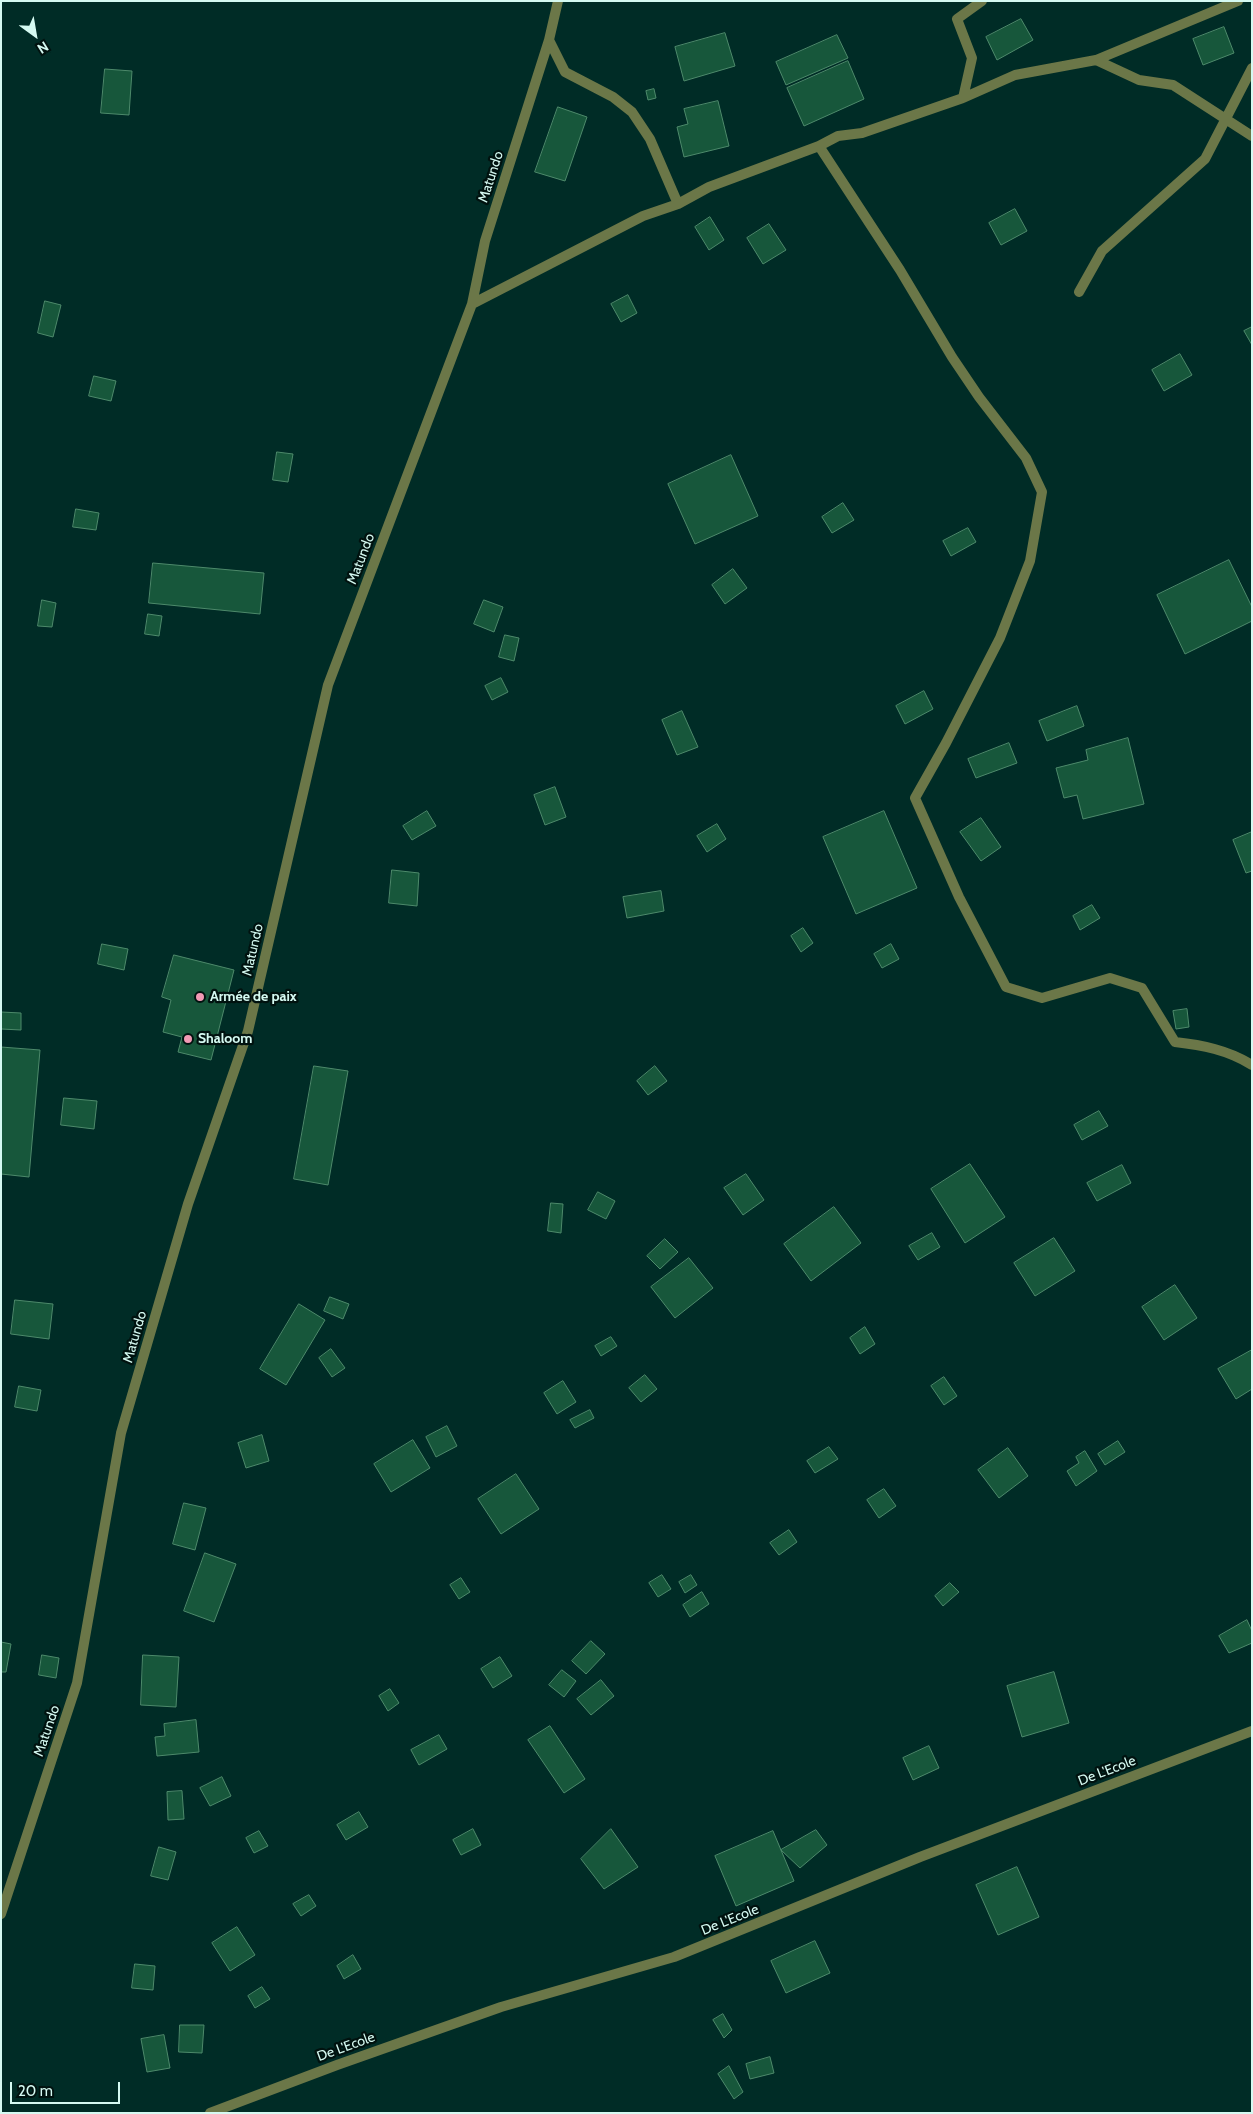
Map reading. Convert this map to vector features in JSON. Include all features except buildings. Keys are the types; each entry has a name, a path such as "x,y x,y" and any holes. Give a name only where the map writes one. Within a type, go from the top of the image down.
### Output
{"street":[{"name":"Matundo","path":"1,1914 77,1683 121,1433 188,1204 248,1031 328,684 472,304 484,242 549,40 558,1"},
{"path":"963,98 972,58 957,20 982,1"},
{"path":"472,304 643,216 678,204 708,187 819,146 838,136 862,133 963,98 1016,75 1096,60 1238,1"},
{"path":"549,40 565,72 613,97 632,112 650,139 678,204"},
{"path":"1096,60 1139,80 1173,85 1252,136"},
{"path":"1079,292 1102,251 1205,160 1252,68"},
{"path":"819,146 900,270 952,357 979,397 1026,458 1042,492 1030,561 1000,638 946,743 915,798 959,898 1006,987 1042,998 1110,978 1142,988 1175,1042 1205,1045 1252,1065"},
{"name":"De L'Ecole","path":"210,2113 337,2065 502,2007 674,1957 920,1857 1252,1730"}],"place":[{"name":"Armée de paix","path":"200,997"},
{"name":"Shaloom","path":"188,1039"}]}
